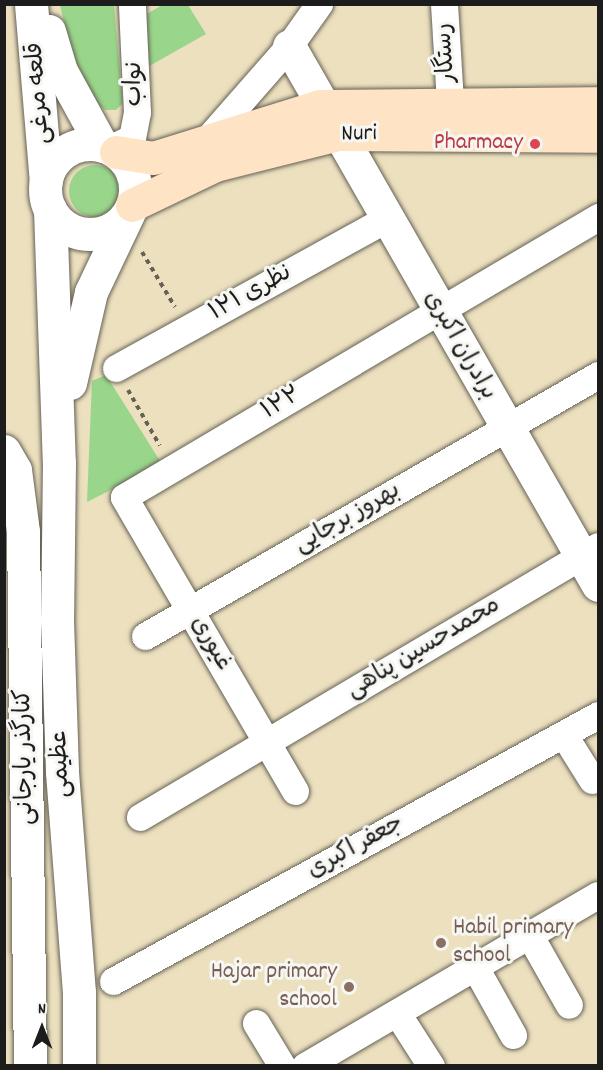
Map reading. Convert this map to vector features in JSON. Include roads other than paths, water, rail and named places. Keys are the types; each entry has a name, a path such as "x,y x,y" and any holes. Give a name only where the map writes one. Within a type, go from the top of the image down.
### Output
{"main road":[{"name":"Nuri","path":"109,149 153,158 260,122 320,106 450,102 598,103"},
{"path":"450,102 451,135"},
{"name":"Nuri","path":"132,205 215,165 338,134 598,136"}],"street":[{"name":"قلعه مرغی","path":"31,4 48,195 59,462"},
{"path":"41,4 61,71 109,149 133,176 132,205 99,271 83,320 59,462"},
{"path":"205,142 289,46 319,4"},
{"name":"رستگار","path":"444,4 450,102"},
{"name":"نواب","path":"109,149 132,138 137,112 136,6"},
{"name":"برادران اکبری","path":"289,46 320,106 507,427 590,551 598,585"},
{"path":"109,149 87,144 60,155 48,195 70,230 85,234 113,228 132,205"},
{"name":"۱۲۲","path":"124,497 598,217"},
{"name":"نظری ۱۲۱","path":"116,368 386,219"},
{"name":"بهروز برجایی","path":"145,636 598,375"},
{"name":"کنارگذر یارجانی","path":"4,451 15,470 23,532 31,1064"},
{"name":"عظیمی","path":"59,462 57,620 61,760 79,992 78,1059"},
{"name":"غیوری","path":"124,497 295,791"},
{"name":"محمدحسین پناهی","path":"140,817 590,551"},
{"name":"جعفر اکبری","path":"113,981 598,715"},
{"path":"564,735 592,780"},
{"path":"322,1061 397,1013 598,895"},
{"path":"530,936 569,1005"},
{"path":"475,967 513,1035"},
{"path":"397,1013 431,1065"},
{"path":"256,1023 282,1065"}],"place":[{"name":"Pharmacy","path":"535,144"},
{"name":"Habil primary school","path":"441,943"},
{"name":"Hajar primary school","path":"349,987"}]}
